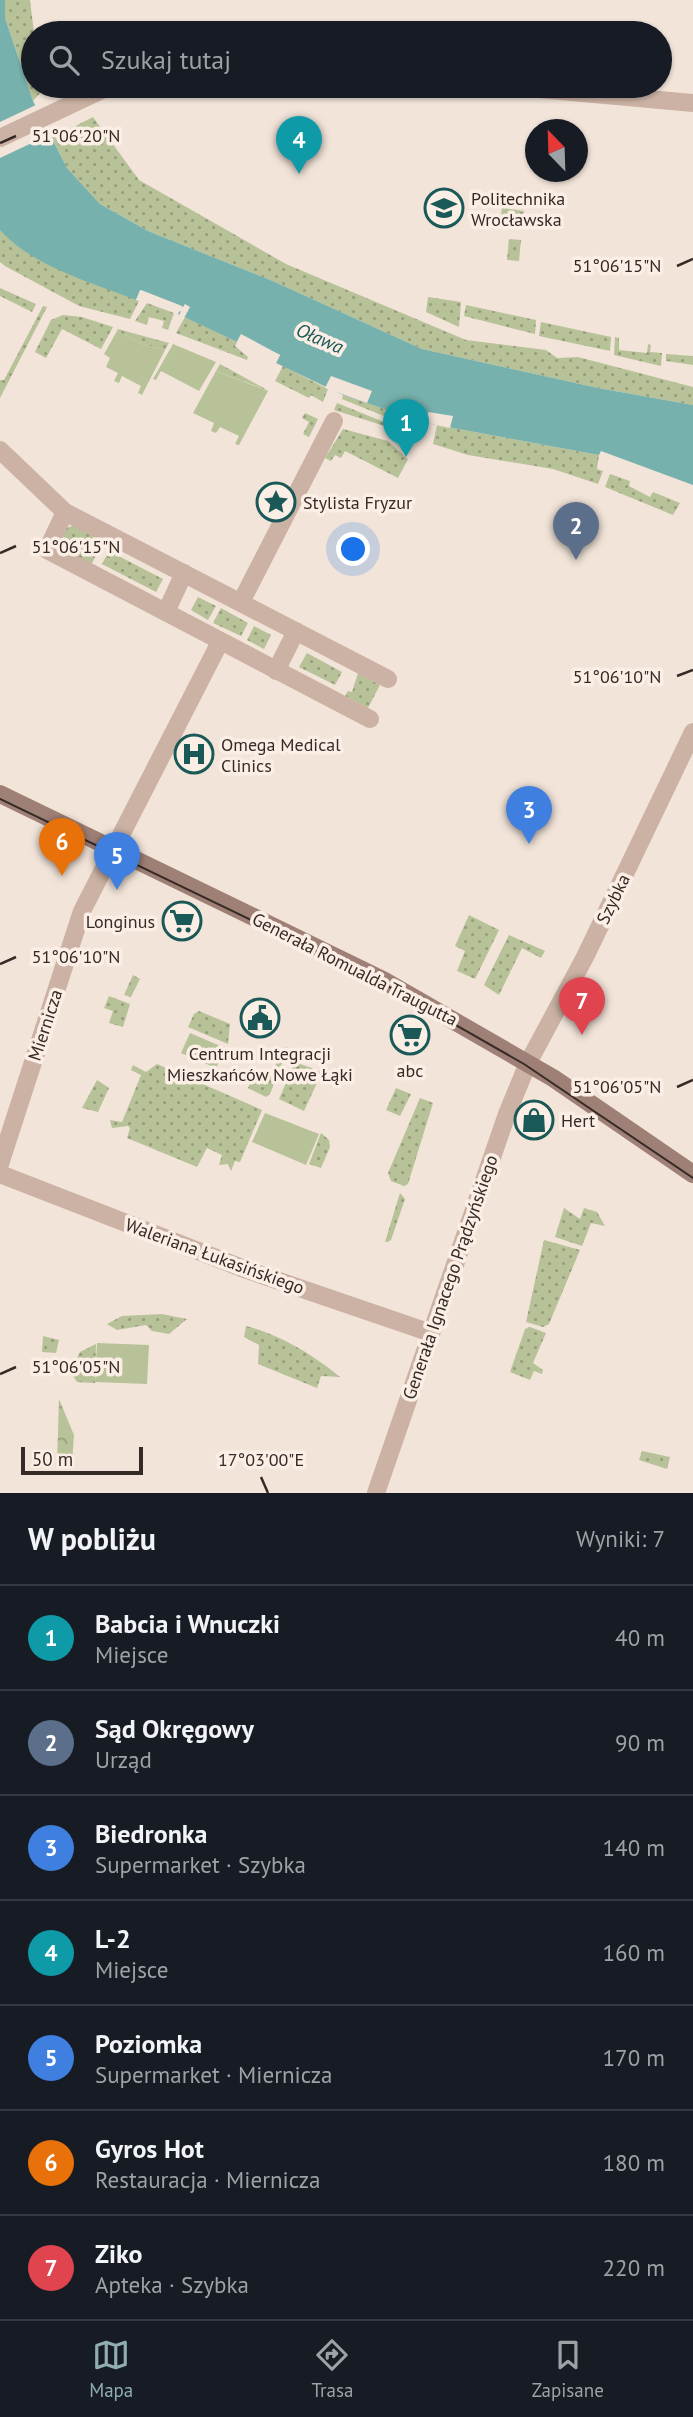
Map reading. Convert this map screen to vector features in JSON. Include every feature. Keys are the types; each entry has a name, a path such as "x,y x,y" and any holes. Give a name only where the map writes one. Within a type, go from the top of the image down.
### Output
{"main road":[{"name":"Generała Romualda Traugutta","path":"0,794 383,980 528,1063 693,1174"}],"street":[{"path":"0,138 85,98"},
{"path":"638,98 693,103"},
{"path":"241,602 334,421"},
{"path":"0,450 65,512 388,679"},
{"path":"65,512 47,550 370,719"},
{"path":"166,612 184,573"},
{"path":"276,671 296,631"},
{"name":"Miernicza","path":"0,1164 82,911 220,642"},
{"name":"Szybka","path":"528,1063 585,957 693,732"},
{"name":"Generała Ignacego Prądzyńskiego","path":"376,1493 507,1114 528,1063"},
{"name":"Waleriana Łukasińskiego","path":"0,1174 247,1270 431,1333"}],"green space":[{"path":"5,0 30,0 33,21 21,21 21,65 5,18"},
{"path":"93,117 139,180 286,264 466,340 546,350 557,358 578,357 693,387 693,405 598,388 422,349 275,282 148,231 100,204 67,168 52,138"},
{"path":"502,208 524,211 522,227 500,225"},
{"path":"0,230 46,262 139,301 130,319 79,306 5,266 0,262"},
{"path":"509,239 521,240 519,261 507,260"},
{"path":"0,288 36,304 32,312 0,296"},
{"path":"428,297 461,302 459,327 426,312"},
{"path":"147,303 174,313 168,330 162,328 164,321 149,317 147,325 135,321"},
{"path":"466,305 536,320 535,334 464,316"},
{"path":"43,306 47,307 0,398 0,380 4,380"},
{"path":"63,315 82,317 113,327 101,349 62,329 46,358 35,352 51,320"},
{"path":"185,317 237,342 235,346 248,357 247,360 176,333"},
{"path":"541,322 611,337 610,351 539,336"},
{"path":"118,329 169,343 165,350 142,344 117,331"},
{"path":"117,331 142,344 165,350 142,395 138,393 141,386 122,376 119,383 114,381 118,373 106,367 110,358 104,354"},
{"path":"615,337 619,338 619,350 647,353 648,344 651,345 650,352 662,353 661,366 614,355"},
{"path":"173,344 216,362 199,391 161,371 156,380 153,379"},
{"path":"666,354 693,356 693,365 666,361"},
{"path":"220,364 269,391 216,371"},
{"path":"283,366 328,389 323,402 275,381"},
{"path":"216,371 268,391 239,445 235,444 239,436 220,427 216,433 211,431 214,423 193,413"},
{"path":"343,395 416,419 413,428 342,399"},
{"path":"337,403 416,435 416,436 334,410"},
{"path":"305,413 318,419 309,437 303,434 309,422 302,418"},
{"path":"437,425 599,455 597,469 603,471 598,484 553,469 468,455 433,444"},
{"path":"343,429 388,441 408,459 398,478 345,451 341,458 335,455 331,461 325,458"},
{"path":"610,474 630,481 629,486 650,497 653,492 680,503 673,515 605,487"},
{"path":"75,525 103,542 91,565 60,550 63,529"},
{"path":"109,551 163,579 156,592 102,564"},
{"path":"198,597 216,606 208,620 191,610"},
{"path":"221,608 248,623 241,636 213,623"},
{"path":"254,626 271,635 264,649 247,640"},
{"path":"307,653 342,672 335,685 299,667"},
{"path":"358,673 380,685 368,708 345,696 348,691 352,692"},
{"path":"469,915 499,930 475,979 457,971 465,951 455,946"},
{"path":"509,935 545,951 541,958 522,948 499,995 484,985"},
{"path":"133,975 140,979 131,997 124,995"},
{"path":"109,996 130,1004 123,1027 109,1023 113,1011 104,1008"},
{"path":"199,1011 230,1024 228,1044 188,1027 194,1014"},
{"path":"190,1033 225,1048 216,1068 181,1053"},
{"path":"284,1047 288,1048 270,1094 266,1097 248,1088 252,1077 258,1075 269,1079"},
{"path":"295,1062 322,1072 304,1111 279,1099"},
{"path":"157,1064 262,1110 240,1162 235,1161 231,1171 228,1164 219,1165 222,1155 207,1148 197,1167 127,1138 130,1128 128,1126 112,1128 110,1120 122,1122 141,1075 131,1070 133,1065 146,1072"},
{"path":"97,1080 109,1088 98,1112 82,1108"},
{"path":"396,1088 411,1094 400,1116 386,1110"},
{"path":"420,1098 433,1103 408,1184 404,1186 391,1181 388,1173"},
{"path":"265,1113 319,1134 306,1165 252,1142"},
{"path":"321,1133 329,1140 330,1147 321,1168 309,1164"},
{"path":"400,1193 405,1199 391,1240 385,1242"},
{"path":"564,1208 580,1219 584,1208 597,1212 605,1226 591,1223 582,1246 555,1237"},
{"path":"544,1240 580,1250 549,1324 543,1327 526,1322"},
{"path":"162,1314 187,1319 169,1334 152,1331 146,1325 117,1330 107,1324 122,1316"},
{"path":"246,1326 296,1346 340,1377 321,1376 317,1388 258,1364 259,1345 244,1337"},
{"path":"530,1327 546,1333 533,1363 543,1370 542,1374 534,1371 530,1380 510,1372 525,1329"},
{"path":"43,1336 59,1340 56,1353 42,1352"},
{"path":"97,1343 149,1345 147,1384 95,1382"},
{"path":"96,1344 95,1383 77,1382 70,1371 80,1352"},
{"path":"59,1399 74,1435 72,1463 57,1463"},
{"path":"642,1451 670,1457 667,1469 639,1460"}],"water":[{"name":"Oława","path":"0,0 5,0 5,18 21,65 21,98 32,98 67,168 100,204 148,231 275,282 422,349 598,388 693,405 693,485 601,451 599,455 426,423 343,395 276,363 280,355 240,336 237,342 178,314 182,306 141,290 136,300 46,264 13,243 0,230"}],"pier":[{"path":"38,104 53,133 0,158 0,122"},
{"path":"140,290 183,307 185,304 190,307 183,320 178,318 181,311 175,313 177,308 142,294 140,301 136,300"},
{"path":"241,334 280,355 276,363 273,361 275,356 242,338 240,344 237,342"},
{"path":"331,376 372,391 367,403 325,388"},
{"path":"428,412 453,416 450,428 426,423"}],"tram line":[{"path":"0,799 384,984 524,1064 693,1178"}],"place":[{"name":"L-2","path":"299,174"},
{"name":"Politechnika Wrocławska","path":"444,208"},
{"name":"Babcia i Wnuczki","path":"406,457"},
{"name":"Stylista Fryzur","path":"276,502"},
{"name":"Sąd Okręgowy","path":"576,560"},
{"name":"Omega Medical Clinics","path":"194,754"},
{"name":"Biedronka","path":"529,844"},
{"name":"Gyros Hot","path":"62,876"},
{"name":"Poziomka","path":"117,890"},
{"name":"Longinus","path":"182,921"},
{"name":"Centrum Integracji Mieszkańców Nowe Łąki","path":"260,1018"},
{"name":"abc","path":"410,1035"},
{"name":"Ziko","path":"582,1035"},
{"name":"Hert","path":"534,1120"}]}
